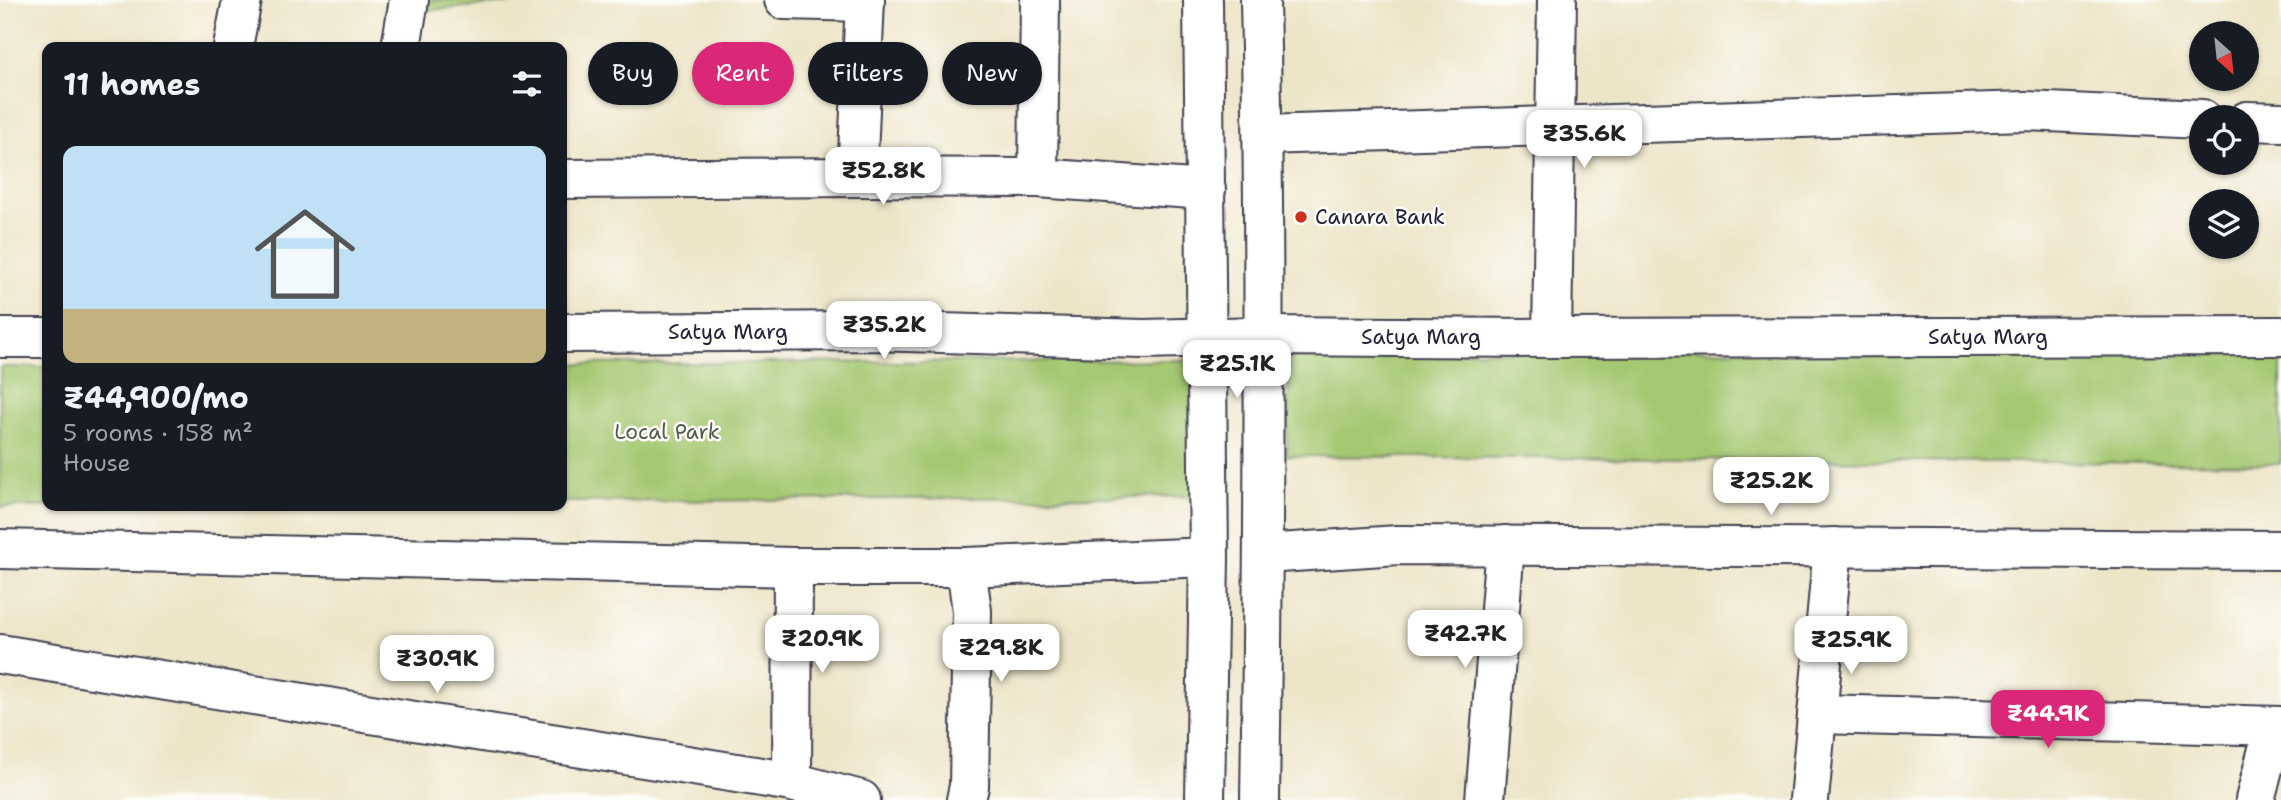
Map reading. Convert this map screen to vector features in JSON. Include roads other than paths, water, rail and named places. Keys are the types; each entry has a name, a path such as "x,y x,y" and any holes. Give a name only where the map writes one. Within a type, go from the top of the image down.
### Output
{"street":[{"path":"234,42 242,0"},
{"path":"402,42 410,0"},
{"path":"784,0 865,1 857,177"},
{"path":"1038,178 1040,0"},
{"path":"1203,0 1209,558 1205,800"},
{"path":"1260,0 1264,554 1261,800"},
{"path":"1552,338 1557,0"},
{"path":"1263,135 2026,111 2189,118"},
{"path":"2259,121 2281,122"},
{"path":"567,180 1038,178 1206,190"},
{"name":"Satya Marg","path":"567,333 873,331 1143,339 1262,336 2281,336"},
{"path":"0,338 42,338"},
{"path":"1264,554 1398,545 2281,550"},
{"path":"1485,800 1505,545"},
{"path":"1809,800 1833,547"},
{"path":"0,549 793,566 966,567 1209,558"},
{"path":"792,782 793,566"},
{"path":"966,567 972,611 969,786 966,800"},
{"path":"0,654 792,782 860,800"},
{"path":"1817,714 2277,726 2255,800"}],"place":[{"name":"Canara Bank","path":"1301,217"}],"park label":[{"name":"Local Park","path":"667,432"}]}
